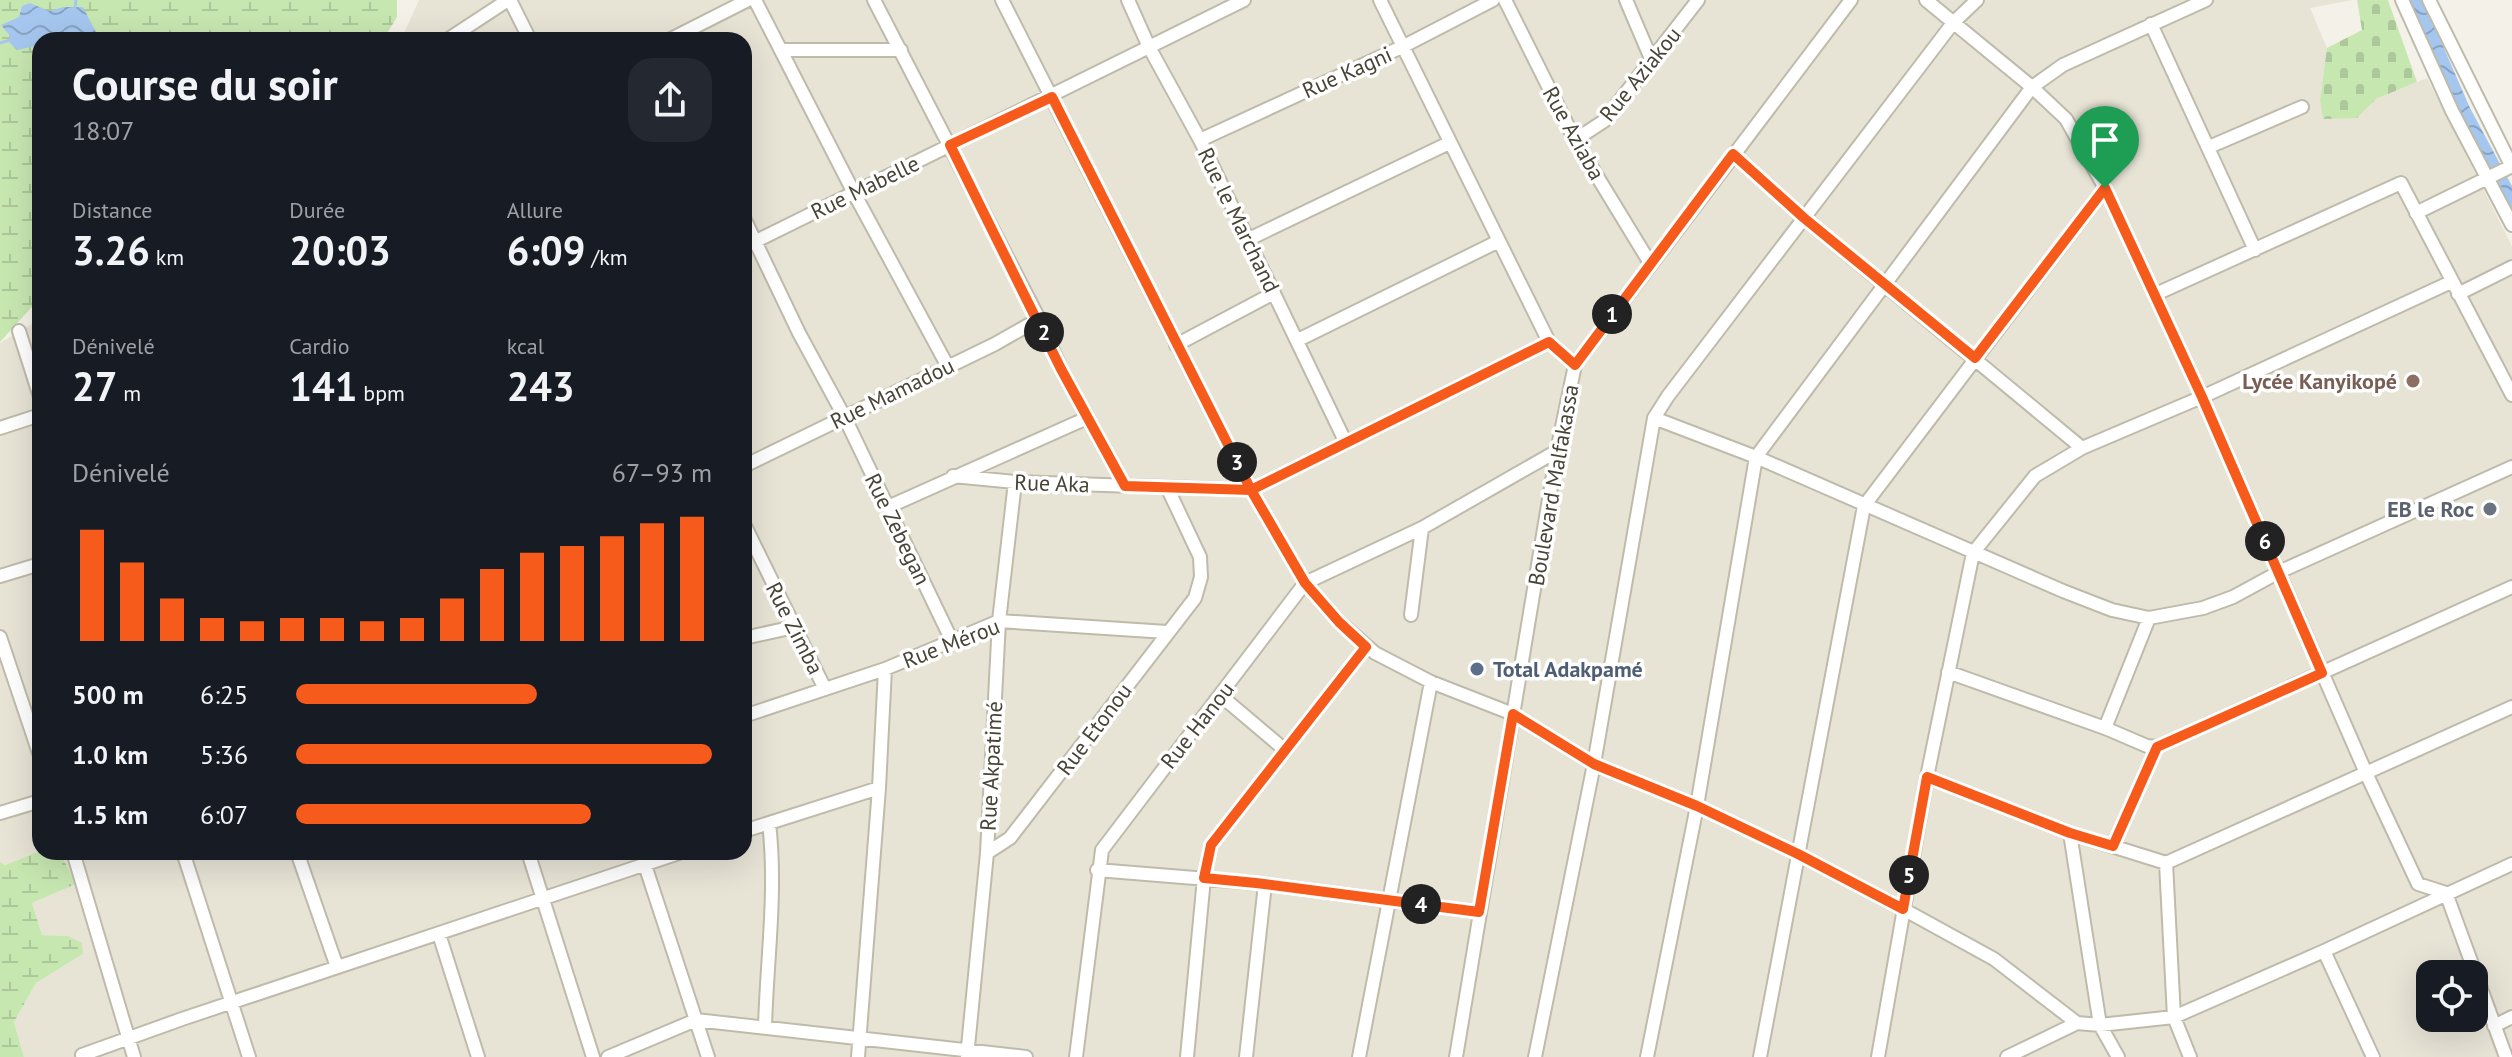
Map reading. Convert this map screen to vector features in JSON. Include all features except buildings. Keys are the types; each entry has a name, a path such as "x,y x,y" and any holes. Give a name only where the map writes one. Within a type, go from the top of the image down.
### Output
{"street":[{"path":"459,32 509,0 526,32"},
{"path":"685,32 748,0"},
{"path":"755,0 947,365"},
{"path":"874,0 1087,418 1125,486"},
{"path":"1002,0 1251,490 1305,583 1339,622 1366,647 1431,682 1513,714 1594,764 1697,806 1903,909 1994,959 2077,1023"},
{"name":"Rue le Marchand","path":"1128,0 1149,47 1200,140 1346,443"},
{"name":"Rue Mabelle","path":"752,243 1244,0"},
{"path":"1380,0 1549,342 1575,365"},
{"name":"Rue Kagni","path":"1200,140 1404,46 1493,0"},
{"name":"Rue Aziaba","path":"1505,0 1575,140 1650,263"},
{"path":"1626,0 1652,61"},
{"name":"Rue Aziakou","path":"1575,140 1604,121 1698,0"},
{"name":"Boulevard Malfakassa","path":"1456,1057 1557,451 1575,365 1851,0"},
{"path":"1926,0 2066,119 2105,188 2156,294 2366,773 2418,884 2446,893"},
{"path":"1535,1057 1594,764 1654,418 1953,23 1977,0"},
{"path":"1647,1057 1697,806 1756,457 2032,87 2063,65 2206,0"},
{"path":"2402,0 2452,111 2512,225"},
{"path":"2416,213 2512,167 2429,0"},
{"path":"2151,24 2255,250"},
{"path":"781,50 901,50"},
{"path":"2209,147 2302,107"},
{"path":"1247,240 1449,143"},
{"path":"1733,154 1804,218 2082,448"},
{"path":"2156,294 2401,183 2512,395"},
{"path":"1760,1057 1864,506 2105,188"},
{"path":"1298,340 1499,241"},
{"name":"Rue Zebegan","path":"752,248 844,416 952,641"},
{"path":"1878,1057 1927,777 1973,553 2035,476 2082,448 2454,288 2512,267"},
{"path":"1176,345 1274,293"},
{"name":"Rue Mamadou","path":"752,462 995,344 1039,319"},
{"path":"19,331 32,372"},
{"name":"Rue Aka","path":"953,476 1015,482 1251,490 1549,342"},
{"path":"0,428 32,418"},
{"path":"888,507 1087,418"},
{"path":"1654,418 1756,457 1973,553 2112,610 2149,618 2203,608 2233,597 2279,572 2512,467"},
{"path":"1305,583 1422,528 1557,451"},
{"name":"Rue Akpatimé","path":"967,1053 987,853 999,621 1015,482"},
{"name":"Rue Etonou","path":"987,853 1010,838 1195,598 1201,577 1200,557 1167,487"},
{"path":"1411,615 1422,528"},
{"name":"Rue Zimba","path":"752,553 825,689"},
{"path":"0,576 32,566"},
{"name":"Rue Hanou","path":"1076,1057 1097,870 1104,846 1305,583"},
{"path":"1948,672 2147,746 2157,747 2512,587"},
{"path":"2105,728 2149,618"},
{"name":"Rue Mérou","path":"752,713 885,669 999,621 1167,632"},
{"path":"752,636 794,627"},
{"path":"0,637 32,732"},
{"path":"1187,1057 1204,878 1211,845 1366,647"},
{"path":"858,1057 885,669"},
{"path":"1359,1057 1431,682"},
{"path":"1220,695 1285,750"},
{"path":"1927,777 2070,833 2166,863 2512,707"},
{"path":"2113,846 2157,747"},
{"path":"752,828 879,788"},
{"path":"0,813 32,803"},
{"path":"765,1026 772,918 769,823"},
{"path":"2070,833 2100,1025 2118,1057"},
{"path":"75,860 134,1057"},
{"path":"186,860 249,1057"},
{"path":"300,860 337,967"},
{"path":"530,860 593,1057"},
{"path":"82,1055 659,860"},
{"path":"2166,863 2174,1017 2190,1057"},
{"path":"2010,1057 2077,1023 2100,1025 2174,1017 2512,864"},
{"path":"645,865 708,1057"},
{"path":"1097,870 1265,884 1479,912"},
{"path":"1246,1057 1265,884"},
{"path":"2446,893 2506,1057"},
{"path":"439,934 478,1057"},
{"path":"2324,951 2373,1057"},
{"path":"2494,1026 2512,1017"},
{"path":"608,1057 696,1020 860,1037 967,1053 1026,1057"}],"shaded area":[{"path":"419,0 2353,0 2310,8 2327,48 2320,99 2357,118 2376,99 2427,78 2512,246 2512,1057 24,1057 14,1022 36,983 83,954 68,936 42,935 32,903 76,884 64,860 752,860 752,32 405,32"},
{"path":"32,324 32,854 5,865 0,862 0,343"}],"green space":[{"path":"0,0 397,0 397,17 388,32 32,32 32,307 0,342"},
{"path":"2357,0 2388,0 2417,82 2376,99 2357,118 2323,119 2320,99 2327,48 2362,30"},
{"path":"32,854 32,860 64,860 76,884 32,903 42,935 68,936 82,943 83,954 36,983 14,1022 24,1057 0,1057 0,862 5,865"}],"water":[{"path":"2407,0 2423,0 2470,108 2512,186 2512,216 2460,121"},
{"path":"30,3 49,11 83,7 96,32 32,32 32,47 17,50 9,42 10,36 1,25 19,17 22,6"}],"waterway":[{"path":"75,7 76,0"},
{"path":"0,43 10,40"}],"place":[{"name":"Lycée Kanyikopé","path":"2413,381"},
{"name":"EB le Roc","path":"2490,509"},
{"name":"Total Adakpamé","path":"1477,669"}],"route":[{"path":"2105,188 1975,358 1804,218 1733,154 1575,365 1549,342 1251,490 1125,486 1061,369 1039,319 950,145 1052,97 1251,490 1305,583 1366,647 1211,845 1204,878 1479,912 1513,714 1594,764 1697,806 1903,909 1927,777 2070,833 2113,846 2157,747 2322,673 2156,294 2105,188"}]}
